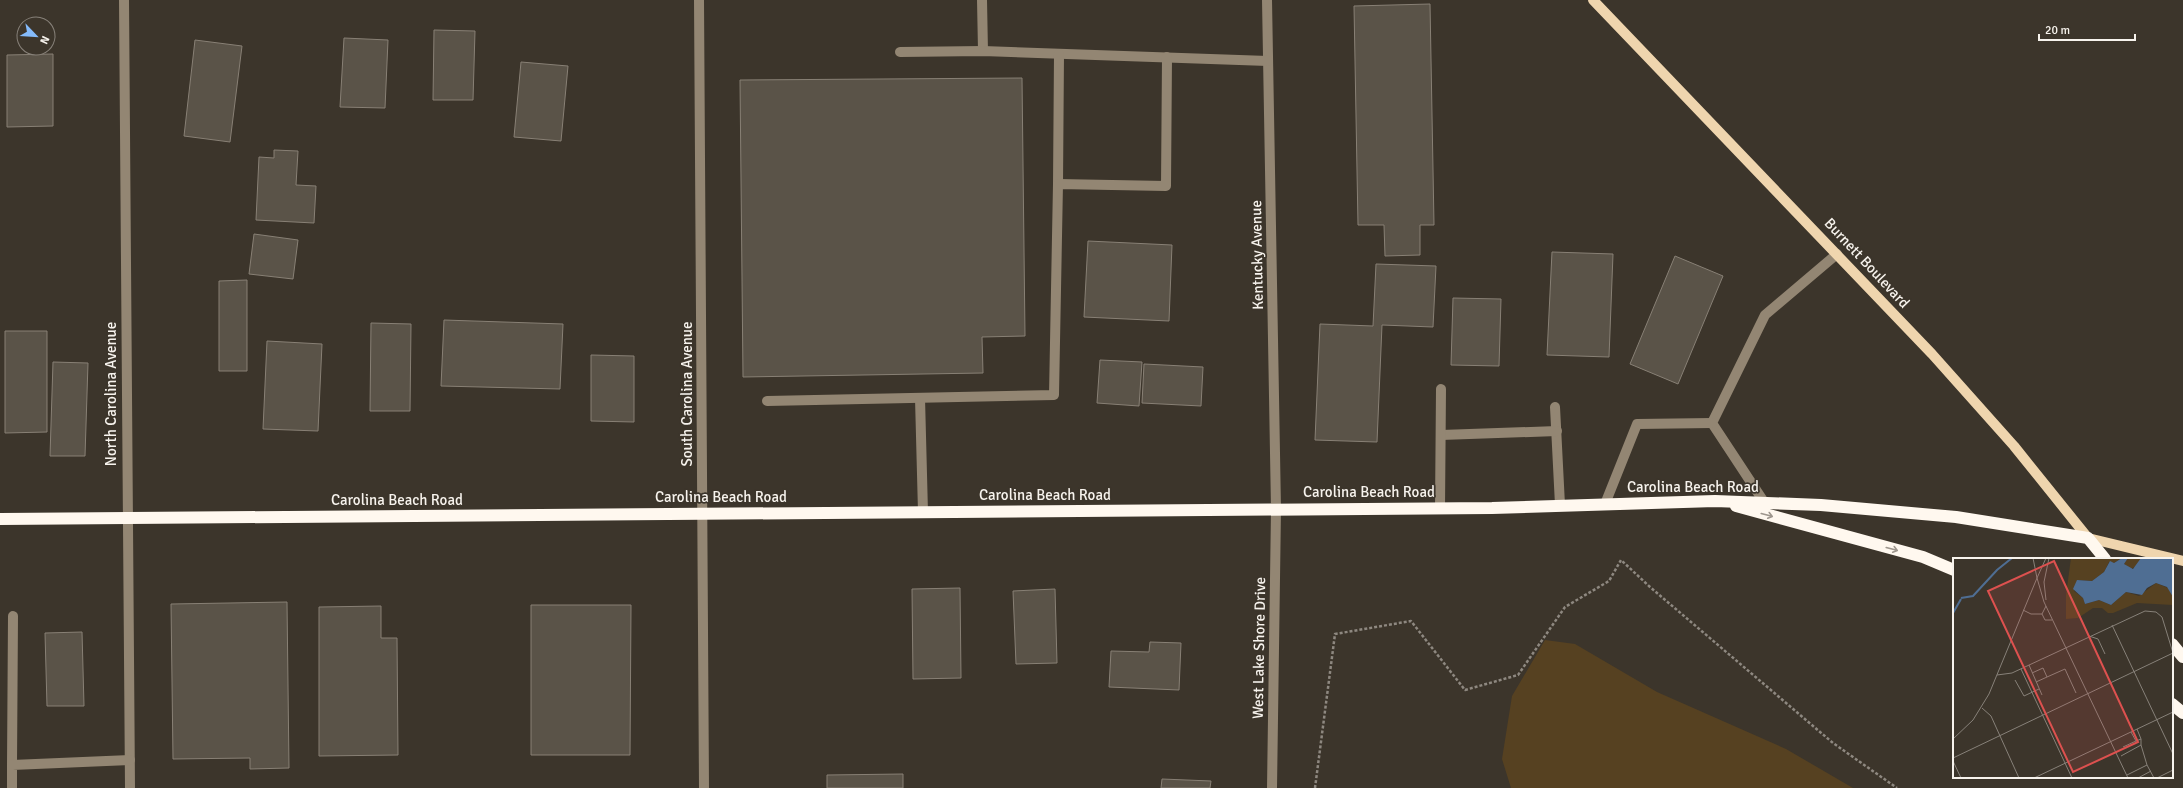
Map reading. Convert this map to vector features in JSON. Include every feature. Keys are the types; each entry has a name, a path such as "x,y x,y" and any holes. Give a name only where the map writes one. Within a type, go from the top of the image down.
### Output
{"highway":[{"name":"Carolina Beach Road","path":"0,520 1440,508 1716,501 1821,505 1956,517 2088,538"},
{"path":"1716,501 1923,557 1953,570"},
{"name":"Burnett Boulevard","path":"2088,538 2104,558"},
{"path":"2173,645 2183,657"},
{"path":"2173,705 2183,713"}],"main road":[{"name":"Burnett Boulevard","path":"1593,0 1932,354 2014,446 2088,538"},
{"path":"2088,538 2171,558"},
{"path":"2173,559 2183,561"}],"street":[{"name":"North Carolina Avenue","path":"124,0 130,788"},
{"name":"South Carolina Avenue","path":"699,0 704,788"},
{"path":"982,0 983,51"},
{"name":"Kentucky Avenue","path":"1267,0 1276,509"},
{"path":"900,52 983,51 1268,61"},
{"path":"767,401 1054,395 1059,54"},
{"path":"1058,184 1166,186 1167,57"},
{"path":"1712,423 1765,315 1837,254"},
{"path":"1440,508 1441,389"},
{"path":"920,398 923,512"},
{"path":"1555,407 1560,505"},
{"path":"1712,423 1764,502"},
{"path":"1605,504 1638,424 1712,423"},
{"path":"1441,435 1557,431"},
{"name":"West Lake Shore Drive","path":"1272,788 1276,509"},
{"path":"12,788 13,616"},
{"path":"12,765 130,760"}],"path":[{"path":"1315,788 1335,634 1411,621 1465,690 1518,675 1565,607 1609,581 1621,560 1650,587 1833,743 1897,788"}],"shaded area":[{"path":"1545,640 1575,644 1657,692 1786,749 1853,788 1511,788 1502,759 1512,696"}],"building":[{"path":"1430,4 1434,225 1420,225 1420,255 1385,256 1384,225 1358,225 1354,6"},
{"path":"434,30 475,31 473,100 433,100"},
{"path":"344,38 388,40 385,108 340,107"},
{"path":"195,40 242,46 230,142 184,136"},
{"path":"7,55 53,56 53,126 7,127"},
{"path":"521,62 568,66 561,141 514,137"},
{"path":"1022,78 1025,336 982,337 983,373 743,377 740,80"},
{"path":"274,150 298,151 296,185 316,186 314,223 256,220 259,157 274,158"},
{"path":"254,234 298,240 293,279 249,274"},
{"path":"1088,241 1172,245 1169,321 1084,317"},
{"path":"1552,252 1613,254 1609,357 1547,355"},
{"path":"1675,256 1723,276 1678,384 1630,364"},
{"path":"1376,264 1436,266 1433,327 1382,325 1377,442 1315,440 1320,324 1373,326"},
{"path":"247,280 247,371 219,371 219,281"},
{"path":"1453,298 1501,299 1499,366 1451,365"},
{"path":"444,320 563,324 560,389 441,386"},
{"path":"371,323 411,324 410,411 370,411"},
{"path":"5,331 47,331 47,432 5,433"},
{"path":"267,341 322,344 318,431 263,429"},
{"path":"591,355 634,356 634,422 591,421"},
{"path":"1100,360 1142,362 1139,406 1097,403"},
{"path":"53,362 88,363 85,456 50,456"},
{"path":"1144,364 1203,367 1201,406 1142,403"},
{"path":"960,588 961,678 913,679 912,589"},
{"path":"1055,589 1057,663 1016,664 1013,591"},
{"path":"287,602 289,768 250,769 250,758 173,759 171,604"},
{"path":"531,605 631,605 630,755 531,755"},
{"path":"381,606 381,638 397,638 398,755 319,756 319,607"},
{"path":"82,632 84,706 47,706 45,633"},
{"path":"1150,642 1181,643 1179,690 1109,687 1111,651 1149,652"},
{"path":"903,774 903,788 827,788 827,775"},
{"path":"1162,779 1211,781 1210,788 1161,788"}]}
